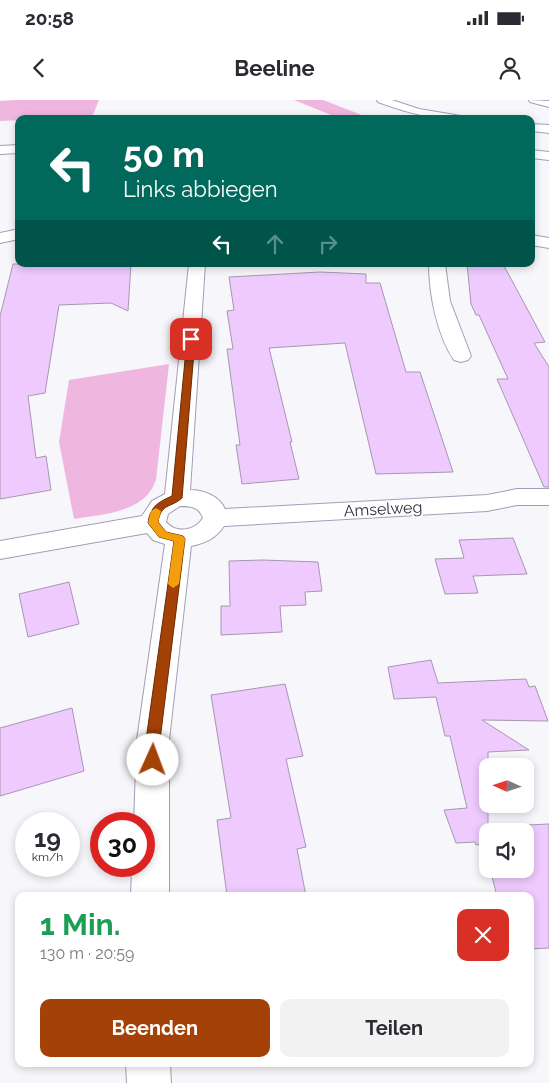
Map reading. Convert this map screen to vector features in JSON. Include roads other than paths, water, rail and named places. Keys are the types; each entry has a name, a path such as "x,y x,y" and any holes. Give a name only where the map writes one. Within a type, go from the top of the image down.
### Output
{"street":[{"path":"382,100 417,112 436,115"},
{"path":"534,100 549,104"},
{"path":"535,127 549,129"},
{"path":"0,150 15,149"},
{"path":"535,154 549,156"},
{"path":"0,238 15,235"},
{"path":"535,241 549,243"},
{"path":"177,498 197,267"},
{"path":"437,267 439,293 443,312 461,356"},
{"name":"Amselweg","path":"216,518 487,503 516,497 549,497"},
{"path":"177,498 196,498 211,506 216,518 209,529 197,536 179,539 162,534 153,523 154,513 163,504 177,498"},
{"path":"0,550 153,523"},
{"path":"150,892 153,740 179,539"},
{"path":"148,1067 149,1083"}]}
